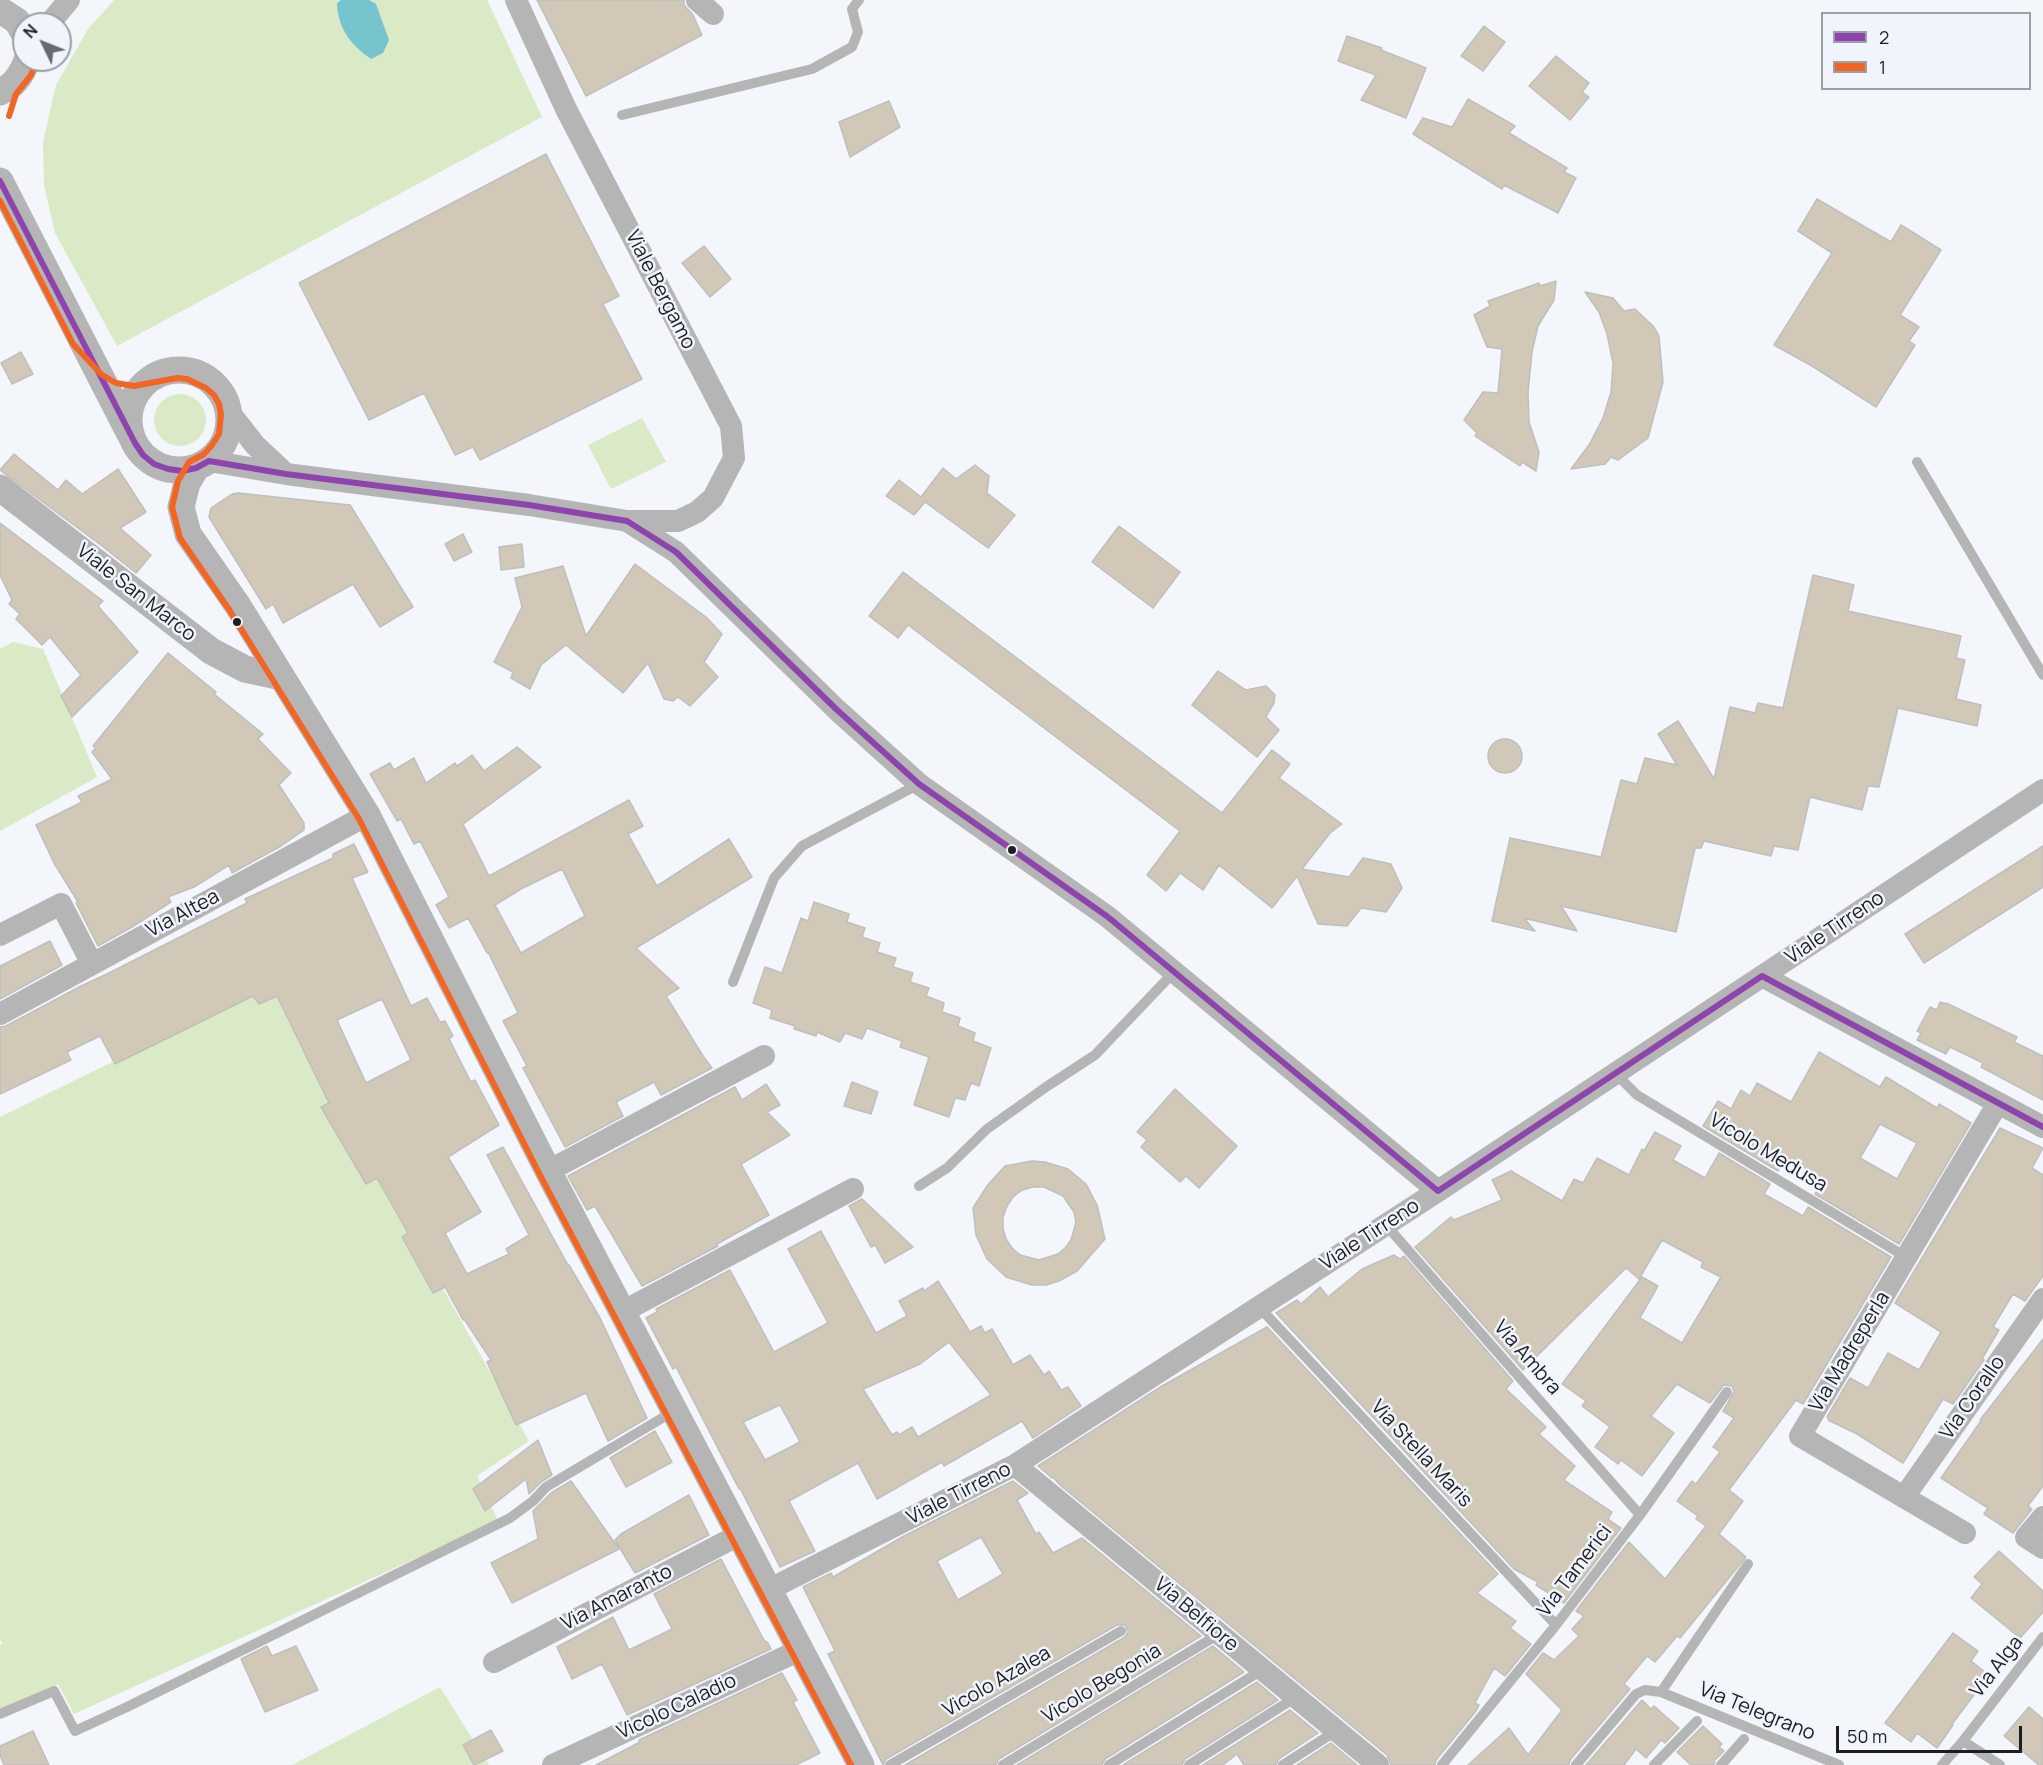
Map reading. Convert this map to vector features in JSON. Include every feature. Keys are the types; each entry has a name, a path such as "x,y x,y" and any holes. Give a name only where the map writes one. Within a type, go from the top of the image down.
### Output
{"street":[{"path":"12,17 0,8 13,0"},
{"path":"60,12 69,0"},
{"name":"Viale Bergamo","path":"516,0 566,109 731,426 734,458 713,498 697,512 678,521 627,521"},
{"path":"3,98 23,72"},
{"path":"0,181 135,443 143,455 154,464 182,471 203,464 286,474 627,521 676,552 836,709 919,784 1108,917 1438,1191"},
{"path":"81,339 108,368 119,375 134,377 176,369 189,370 206,377 221,390 227,401 230,426 227,438 219,451 203,464 187,483 180,507 188,534 238,606 367,815 548,1172 861,1765"},
{"path":"135,443 130,432 130,407 135,395 143,385 152,377 164,372"},
{"path":"230,413 255,445 286,474"},
{"name":"Viale San Marco","path":"0,488 211,651 245,669 282,677"},
{"name":"Viale Tirreno","path":"768,1590 1015,1465 1438,1191 2043,790"},
{"name":"Via Altea","path":"0,1014 367,815"},
{"path":"0,936 61,904 92,964"},
{"path":"1762,976 2043,1127"},
{"path":"548,1172 764,1056"},
{"name":"Via Madreperla","path":"1965,1533 1800,1436 1998,1103"},
{"path":"622,1312 853,1189"},
{"name":"Via Corallo","path":"1904,1497 2043,1299"},
{"name":"Via Belfiore","path":"1015,1465 1376,1765"},
{"path":"2043,1517 2026,1537 2043,1548"},
{"name":"Via Amaranto","path":"494,1662 739,1535"},
{"name":"Vicolo Caladio","path":"554,1765 800,1650"}],"lane":[{"path":"622,115 812,69 852,47 858,32 852,9 859,0"},
{"path":"1917,462 2043,675"},
{"path":"733,982 774,878 802,846 919,784"},
{"path":"919,1186 947,1168 987,1129 1095,1055 1174,972"},
{"name":"Vicolo Medusa","path":"1615,1073 1637,1095 1906,1257"},
{"name":"Via Ambra","path":"1386,1225 1640,1515"},
{"name":"Via Stella Maris","path":"1259,1307 1556,1625"},
{"name":"Via Tamerici","path":"1442,1765 1556,1625 1640,1515 1727,1392"},
{"path":"0,1714 54,1691 75,1731 510,1518 533,1501 546,1487 674,1411"},
{"path":"1576,1765 1636,1694 1645,1690 1661,1692 1748,1564"},
{"name":"Vicolo Azalea","path":"890,1765 1121,1631"},
{"name":"Vicolo Begonia","path":"1003,1765 1219,1634"},
{"name":"Via Alga","path":"1941,1765 1963,1741 2043,1637"},
{"path":"1109,1765 1262,1670"},
{"name":"Via Telegrano","path":"1661,1692 1839,1765"},
{"path":"1189,1765 1296,1697"},
{"path":"1654,1765 1697,1720"},
{"path":"1283,1765 1336,1731"},
{"path":"1721,1765 1744,1739"},
{"path":"1963,1741 2000,1765"}],"green space":[{"path":"114,0 487,0 542,117 117,346 55,233 44,185 43,142 56,85 63,72 72,72 72,57 88,29"},
{"path":"175,394 185,394 199,401 206,420 199,439 185,446 175,446 165,442 158,435 154,425 154,415 158,405 165,398"},
{"path":"642,418 666,462 611,489 588,445"},
{"path":"13,642 43,649 97,777 0,831 0,649"},
{"path":"271,984 529,1441 477,1476 498,1521 74,1714 58,1684 0,1709 0,1645 3,1643 0,1640 0,1117"},
{"path":"440,1687 489,1765 292,1765"}],"water":[{"path":"341,0 369,0 376,4 389,40 383,53 371,59 347,36 338,12 337,3"}],"building":[{"path":"537,0 684,0 684,5 693,15 702,35 586,96"},
{"path":"1484,26 1505,42 1483,71 1461,56"},
{"path":"1347,36 1382,48 1381,50 1426,68 1406,118 1361,100 1376,75 1338,61"},
{"path":"1556,56 1589,83 1582,92 1589,97 1570,120 1529,86"},
{"path":"1468,99 1515,126 1509,133 1567,168 1564,172 1576,178 1558,213 1504,185 1502,189 1413,134 1423,118 1452,127"},
{"path":"889,101 900,127 850,157 839,122"},
{"path":"546,154 619,296 603,304 642,379 480,460 473,447 455,455 424,393 369,420 299,283"},
{"path":"1817,199 1891,242 1901,225 1941,250 1900,315 1919,327 1909,341 1915,345 1876,407 1774,345 1832,253 1798,231"},
{"path":"704,246 731,279 710,297 682,263"},
{"path":"1556,281 1554,300 1538,326 1532,352 1528,392 1529,422 1539,452 1536,471 1522,462 1520,466 1475,436 1477,433 1464,420 1483,392 1498,393 1502,349 1487,347 1474,315 1490,306 1488,301 1539,283 1540,286"},
{"path":"1585,292 1613,298 1624,311 1635,309 1653,326 1659,336 1663,382 1648,438 1618,460 1611,457 1605,464 1571,469 1589,445 1603,418 1611,392 1613,363 1607,334 1599,312"},
{"path":"21,352 33,374 12,384 1,363"},
{"path":"14,454 58,490 66,480 82,494 118,469 146,512 120,528 151,555 136,573 0,470"},
{"path":"975,465 989,476 987,493 1015,515 988,548 925,502 914,515 886,496 899,480 921,497 943,468 956,479"},
{"path":"232,494 350,505 413,607 380,627 353,584 283,623 273,604 266,609 209,517 211,508"},
{"path":"0,523 103,601 98,606 138,652 72,717 61,696 81,675 50,637 42,645 16,619 20,614 9,604 12,600 0,575"},
{"path":"1119,526 1180,572 1153,608 1092,562"},
{"path":"463,534 472,552 454,561 445,544"},
{"path":"522,544 524,567 501,570 499,547"},
{"path":"635,564 706,617 722,634 704,662 718,677 690,706 678,697 673,701 664,699 648,663 623,693 566,645 541,665 530,689 511,678 513,672 494,662 522,607 515,578 563,566 586,636"},
{"path":"903,572 1222,813 1272,750 1290,764 1279,778 1342,824 1330,833 1302,869 1349,877 1363,858 1391,864 1402,888 1386,912 1361,908 1347,926 1318,924 1297,876 1272,908 1219,865 1203,890 1180,873 1166,891 1147,875 1180,831 908,625 898,638 869,616"},
{"path":"1813,575 1854,585 1848,611 1961,636 1956,658 1965,660 1956,699 1981,705 1977,726 1898,708 1879,787 1868,786 1862,810 1810,797 1798,850 1774,846 1771,856 1704,841 1701,848 1695,848 1676,932 1561,906 1577,931 1524,918 1535,931 1492,921 1510,838 1601,857 1621,780 1637,784 1645,758 1677,765 1658,734 1678,721 1714,779 1730,707 1755,713 1758,703 1783,708"},
{"path":"168,653 263,734 258,739 291,773 279,785 304,823 304,830 281,846 232,873 229,865 194,887 168,897 171,902 98,946 76,903 78,902 54,863 36,825 82,802 78,796 112,779 92,752 96,748 93,746"},
{"path":"1218,671 1246,690 1266,686 1275,695 1274,703 1266,717 1279,730 1257,757 1192,705"},
{"path":"1505,739 1517,744 1522,756 1517,768 1505,773 1493,768 1488,756 1493,744"},
{"path":"517,747 541,767 463,824 489,876 629,800 643,826 628,834 657,886 729,839 752,877 636,948 679,988 666,996 712,1068 661,1095 654,1082 616,1102 623,1116 565,1147 523,1068 527,1066 503,1021 518,1013 488,952 468,918 449,928 436,905 449,897 420,841 414,844 401,819 397,821 370,774 390,763 394,770 414,758 426,783 455,763 457,766 472,755 484,771","holes":["562,869 585,916 521,953 495,905"]},
{"path":"354,844 368,872 352,878 411,1006 427,998 440,1022 445,1021 453,1036 449,1039 471,1082 475,1080 499,1125 448,1157 481,1212 445,1233 467,1274 509,1254 506,1249 529,1235 487,1155 503,1147 600,1318 647,1418 608,1441 586,1393 516,1425 487,1362 491,1360 463,1320 445,1287 433,1293 402,1237 408,1233 377,1178 366,1184 321,1107 329,1103 277,996 259,1004 253,996 115,1064 100,1036 67,1052 71,1060 0,1094 0,1027 247,903 245,899 333,858 333,854","holes":["382,999 411,1060 366,1083 337,1020"]},
{"path":"2043,846 2043,887 1924,963 1905,934"},
{"path":"814,902 849,914 847,922 865,928 862,937 880,943 877,952 896,958 893,967 913,973 910,982 929,988 926,996 944,1003 942,1012 960,1018 958,1026 975,1033 973,1041 991,1048 979,1086 971,1083 965,1100 955,1098 949,1117 914,1105 929,1057 900,1047 902,1041 867,1028 862,1039 845,1033 840,1042 817,1032 816,1036 770,1018 772,1010 753,1003 765,967 782,973 801,918 808,921"},
{"path":"50,941 62,965 0,999 0,966"},
{"path":"1940,1002 2017,1037 2014,1042 2043,1056 2043,1100 1981,1067 1983,1063 1950,1047 1946,1054 1917,1040 1921,1033 1917,1031 1930,1007 1937,1010"},
{"path":"1819,1052 1880,1087 1886,1077 1937,1108 1939,1104 1971,1123 1899,1244 1815,1194 1824,1179 1785,1157 1778,1171 1703,1126 1718,1101 1731,1109 1741,1090 1750,1096 1757,1083 1791,1102","holes":["1880,1124 1917,1143 1897,1179 1860,1158"]},
{"path":"852,1082 878,1092 871,1114 844,1106"},
{"path":"766,1084 780,1105 767,1112 790,1135 741,1164 769,1215 717,1244 718,1246 642,1286 595,1206 587,1210 568,1176 735,1087 742,1100"},
{"path":"1175,1089 1237,1146 1199,1188 1186,1176 1180,1182 1141,1147 1147,1140 1137,1132"},
{"path":"2000,1128 2043,1148 2032,1168 2043,1175 2043,1276 2025,1301 2013,1294 1993,1327 1999,1330 1982,1359 1984,1360 1953,1404 1943,1399 1903,1463 1857,1434 1828,1420 1827,1417 1850,1378 1868,1388 1888,1353 1919,1370 1941,1332 1895,1303"},
{"path":"1655,1132 1681,1146 1673,1160 1705,1178 1719,1153 1770,1184 1764,1194 1803,1216 1808,1207 1891,1257 1803,1404 1796,1400 1729,1490 1743,1501 1719,1534 1746,1557 1680,1638 1677,1636 1655,1662 1647,1656 1624,1684 1630,1689 1570,1760 1569,1765 1468,1765 1509,1728 1528,1755 1562,1710 1526,1674 1543,1653 1554,1660 1579,1636 1572,1629 1584,1616 1576,1611 1629,1542 1665,1579 1706,1526 1696,1519 1698,1516 1677,1501 1692,1481 1696,1484 1720,1452 1713,1447 1734,1418 1723,1411 1734,1392 1732,1386 1724,1385 1710,1403 1677,1384 1651,1416 1674,1433 1642,1476 1621,1460 1618,1464 1595,1447 1610,1427 1582,1406 1586,1401 1562,1384 1642,1277 1658,1286 1640,1318 1682,1343 1721,1277 1701,1267 1703,1262 1662,1240 1639,1279 1626,1268 1523,1370 1415,1247 1451,1217 1454,1220 1502,1200 1492,1180 1511,1171 1562,1201 1574,1179 1583,1183 1597,1158 1629,1175 1642,1149 1644,1151"},
{"path":"1032,1161 1045,1162 1068,1169 1086,1184 1097,1205 1105,1239 1077,1271 1059,1281 1046,1285 1032,1285 1006,1277 987,1259 976,1235 973,1208 987,1186 1005,1166","holes":["1044,1187 1063,1196 1074,1212 1076,1222 1071,1240 1065,1248 1058,1254 1039,1260 1020,1255 1012,1248 1006,1239 1003,1217 1013,1197 1022,1190"]},
{"path":"862,1199 913,1247 885,1263 875,1245 871,1247 849,1206"},
{"path":"821,1231 876,1333 907,1316 899,1301 923,1288 924,1291 938,1281 970,1332 981,1326 985,1333 992,1329 1013,1365 1030,1355 1044,1375 1049,1371 1061,1390 1068,1387 1081,1406 1033,1438 1022,1421 944,1466 942,1462 877,1499 858,1463 789,1501 815,1551 780,1567 676,1367 673,1369 646,1318 657,1312 656,1309 730,1270 774,1352 828,1323 788,1249","holes":["949,1342 991,1395 918,1437 912,1427 899,1435 897,1432 892,1435 863,1389 920,1364","780,1405 800,1442 765,1460 743,1422"]},
{"path":"1394,1255 1400,1259 1404,1256 1513,1381 1506,1389 1546,1427 1539,1434 1575,1466 1564,1480 1612,1512 1608,1519 1621,1528 1564,1603 1536,1585 1538,1582 1514,1569 1276,1313 1297,1300 1301,1304 1320,1287 1328,1297 1362,1269"},
{"path":"1267,1327 1498,1574 1477,1593 1516,1621 1510,1628 1531,1644 1505,1676 1494,1668 1475,1703 1479,1705 1476,1711 1436,1760 1435,1765 1391,1765 1387,1755 1038,1466 1162,1386"},
{"path":"2043,1339 2043,1486 2028,1506 2032,1509 2013,1533 1984,1514 1988,1508 1941,1478 1980,1420"},
{"path":"655,1431 672,1462 626,1487 610,1458"},
{"path":"538,1440 552,1475 529,1494 526,1479 485,1511 473,1489"},
{"path":"571,1481 619,1549 512,1603 491,1563 538,1539 533,1511 551,1493"},
{"path":"1013,1481 1028,1493 1017,1500 1036,1534 1039,1532 1053,1553 1082,1538 1201,1636 999,1759 996,1765 905,1765 1125,1637 1128,1632 1125,1625 1117,1625 886,1759 883,1765 828,1654 835,1651 803,1587 831,1573 833,1577 904,1536","holes":["981,1537 1003,1574 958,1600 937,1561"]},
{"path":"689,1495 709,1535 635,1573 615,1540 621,1534"},
{"path":"1999,1551 2043,1591 2043,1612 2020,1638 1971,1598 1982,1584 1974,1577"},
{"path":"721,1559 771,1649 627,1715 602,1664 572,1679 557,1647 613,1617 629,1650 672,1629 654,1594"},
{"path":"1953,1633 1978,1651 1971,1661 1989,1675 1937,1748 1917,1733 1911,1742 1885,1723"},
{"path":"267,1646 272,1656 296,1646 318,1690 265,1712 241,1659"},
{"path":"1213,1646 1244,1672 1105,1759 1102,1765 1017,1765"},
{"path":"782,1673 797,1700 793,1702 820,1753 796,1765 596,1765 640,1742 639,1740"},
{"path":"1257,1682 1278,1700 1185,1759 1182,1765 1123,1765"},
{"path":"1642,1700 1651,1709 1654,1706 1679,1728 1665,1743 1661,1740 1646,1758 1636,1749 1624,1765 1586,1765"},
{"path":"2029,1707 2043,1719 2043,1765 2039,1765 2004,1736"},
{"path":"1290,1710 1318,1733 1279,1759 1276,1765 1244,1765 1237,1754 1223,1765 1203,1765"},
{"path":"1703,1726 1722,1744 1719,1747 1724,1751 1715,1760 1714,1765 1691,1765 1677,1752"},
{"path":"491,1730 503,1751 474,1765 463,1745"},
{"path":"33,1731 49,1765 4,1765 0,1755 0,1746"},
{"path":"1331,1743 1357,1765 1297,1765"}],"transit line":[{"name":"1","path":"9,116 16,94 32,72"},
{"name":"2","path":"0,181 135,443 143,455 154,464 182,471 196,468 209,461 286,474 529,505 627,521 676,552 836,709 919,784 1108,917 1438,1191 1762,976 2043,1127"},
{"name":"1","path":"0,201 73,344 102,375 116,383 134,386 177,378 187,379 206,388 219,404 221,414 219,434 204,454 189,462 178,481 172,507 180,538 230,611 359,819 540,1175 851,1765"}]}
